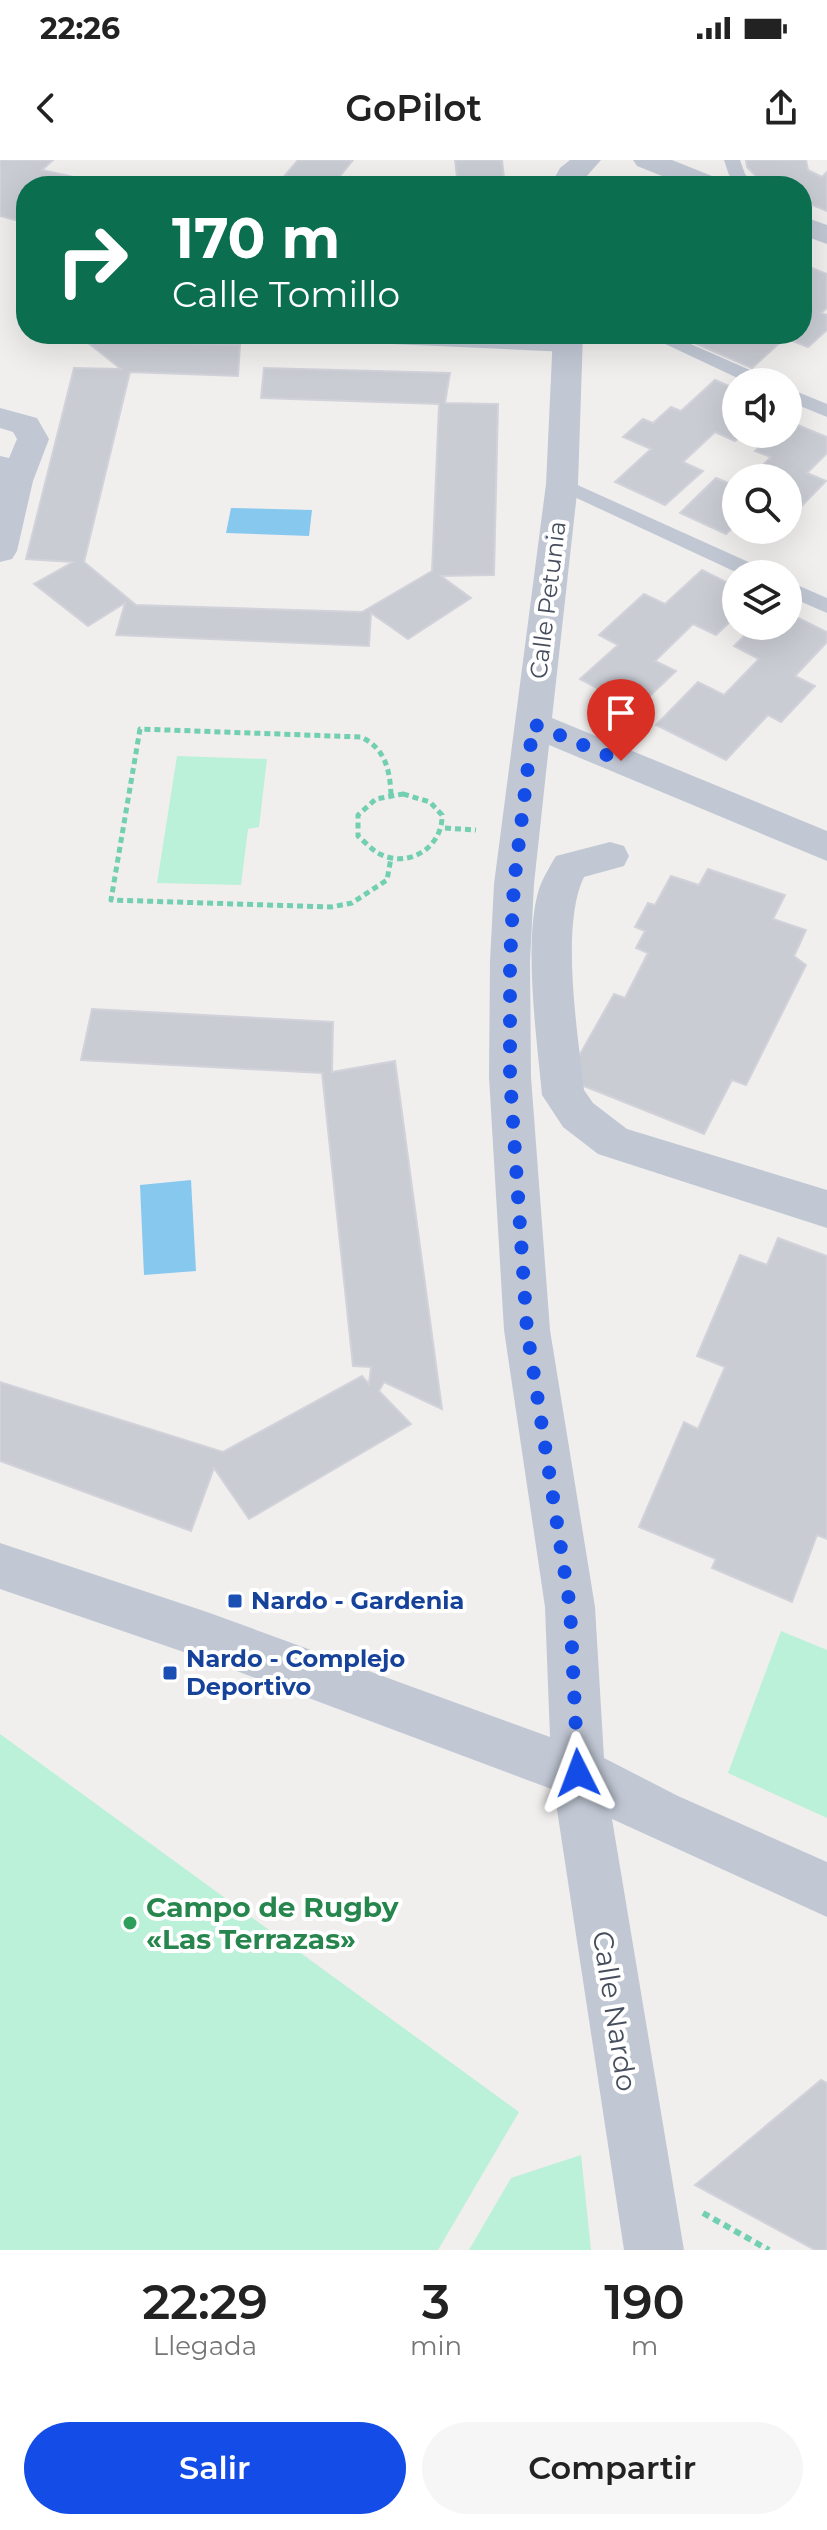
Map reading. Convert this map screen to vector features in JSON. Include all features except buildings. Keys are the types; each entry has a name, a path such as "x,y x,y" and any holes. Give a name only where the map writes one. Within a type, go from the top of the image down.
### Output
{"street":[{"path":"569,176 587,160"},
{"path":"647,160 687,176"},
{"name":"Calle Petunia","path":"568,344 562,484 514,884 510,961 510,1077 527,1330 570,1607 578,1773"},
{"path":"0,418 18,421 32,432 33,439 9,473 0,551"},
{"path":"533,724 827,847"},
{"path":"610,856 570,866 559,888 554,915 554,998 563,1095 578,1115 613,1142 827,1209"},
{"path":"0,1566 207,1636 578,1773 659,1815 827,1890"},
{"name":"Calle Nardo","path":"578,1773 652,2235"}],"lane":[{"path":"676,344 730,368"},
{"path":"802,400 827,411"},
{"path":"562,484 727,560"},
{"path":"802,594 827,606"}],"path":[{"path":"391,795 391,775 385,757 374,741 361,737 140,729 111,900 331,907 352,903 387,880 391,858"},
{"path":"391,795 416,795 428,800 438,808 445,828 441,839 421,855 391,858 365,846 358,836 356,825 366,806 391,795"},
{"path":"652,2235 697,2209 769,2250"}],"green space":[{"path":"177,756 267,759 259,827 248,829 241,885 157,883"},
{"path":"781,1631 827,1650 827,1818 728,1773"},
{"name":"Campo de Rugby «Las Terrazas»","path":"0,1734 519,2112 438,2250 0,2250"},
{"path":"581,2155 591,2250 469,2250 511,2178"}],"water":[{"path":"231,508 312,510 309,536 226,533"},
{"path":"191,1180 196,1271 144,1275 140,1185"}],"place":[{"name":"Nardo - Gardenia","path":"235,1601"},
{"name":"Nardo - Complejo Deportivo","path":"170,1673"},
{"name":"Campo de Rugby «Las Terrazas»","path":"130,1923"}],"route":[{"path":"578,1773 570,1607 527,1330 510,1077 510,961 514,884 533,724 621,761"}]}
